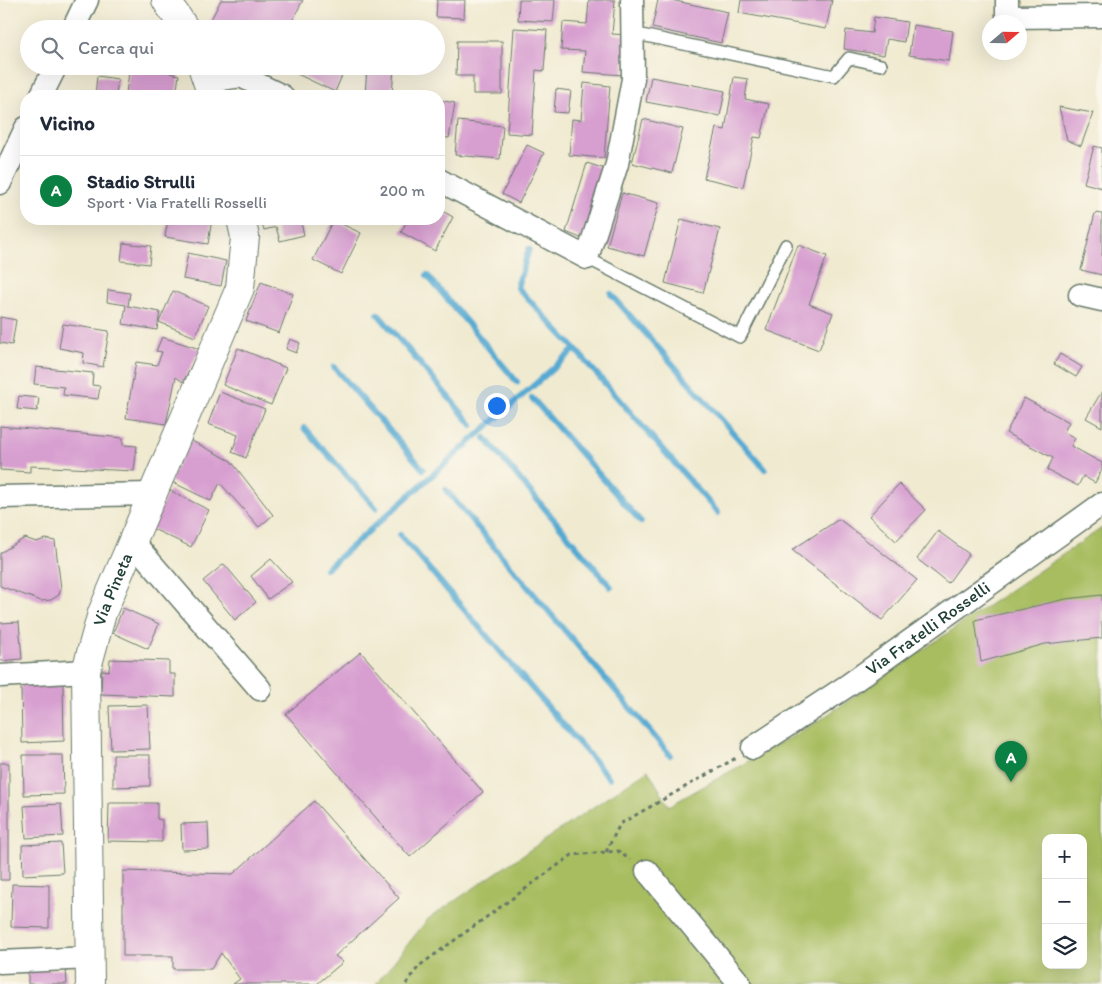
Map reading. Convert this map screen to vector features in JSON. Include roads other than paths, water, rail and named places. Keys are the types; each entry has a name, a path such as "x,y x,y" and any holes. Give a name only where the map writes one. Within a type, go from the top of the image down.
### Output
{"street":[{"path":"77,20 87,0"},
{"path":"166,0 179,20"},
{"path":"445,183 587,258 617,164 632,79 632,0"},
{"path":"1007,0 1008,17 1102,16"},
{"path":"44,90 52,75"},
{"path":"207,81 241,76 270,90"},
{"path":"0,183 20,141"},
{"name":"Via Pineta","path":"91,971 86,671 102,613 240,288 245,237 242,225"},
{"path":"1080,295 1102,300"},
{"path":"0,497 151,494"},
{"name":"Via Fratelli Rosselli","path":"753,748 847,686 1102,504"},
{"path":"132,541 260,689"},
{"path":"0,676 86,671"},
{"path":"647,871 740,984"},
{"path":"0,962 91,971"}],"lane":[{"path":"632,33 834,76 849,58 882,65"},
{"path":"587,258 740,337 786,245"}],"waterway":[{"path":"529,249 517,287 575,349 718,513"},
{"path":"427,275 517,382"},
{"path":"611,294 765,469"},
{"path":"378,314 472,425"},
{"path":"326,569 575,349"},
{"path":"334,367 423,469"},
{"path":"532,398 641,522"},
{"path":"304,428 376,508"},
{"path":"485,438 611,587"},
{"path":"446,490 670,755"},
{"path":"400,535 609,778"}],"place":[{"name":"Stadio Strulli","path":"1011,782"}]}
